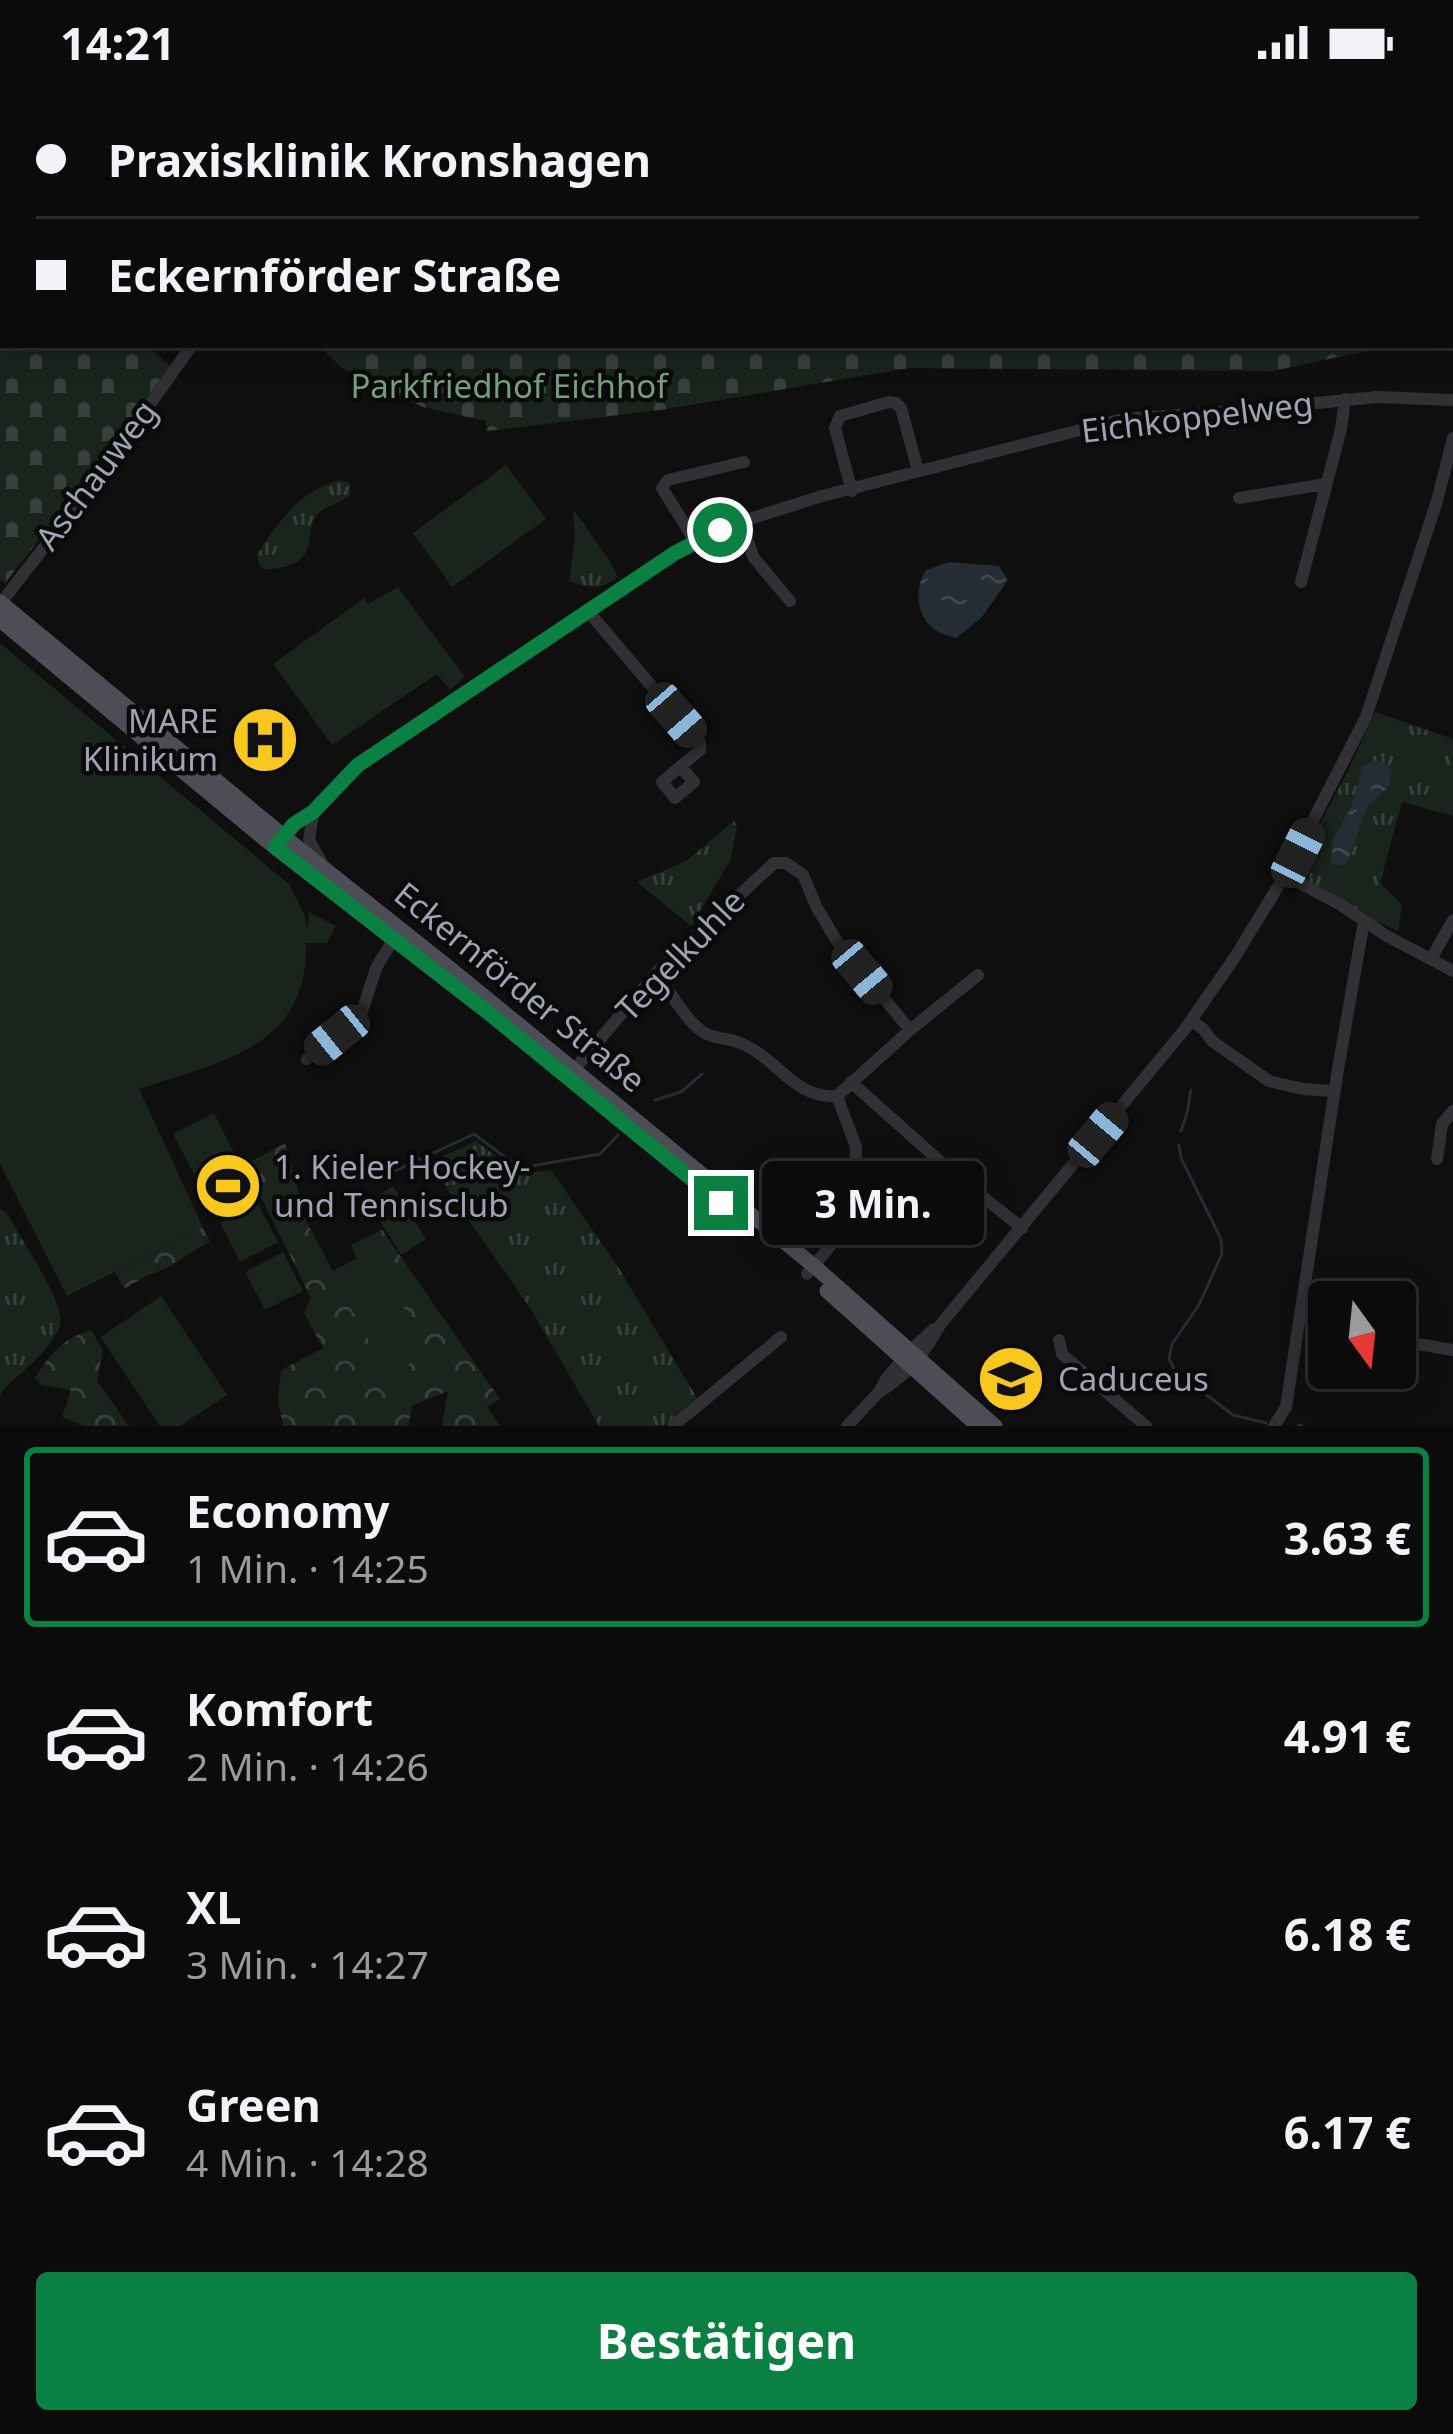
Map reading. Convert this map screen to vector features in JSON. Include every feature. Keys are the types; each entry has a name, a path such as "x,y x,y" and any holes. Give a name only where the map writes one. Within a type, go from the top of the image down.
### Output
{"main road":[{"name":"Eckernförder Straße","path":"0,603 283,844 324,868 397,934"},
{"name":"Eckernförder Straße","path":"0,620 571,1073 995,1426"},
{"name":"Eckernförder Straße","path":"911,1359 978,1426"}],"street":[{"name":"Aschauweg","path":"0,603 191,348"},
{"name":"Eichkoppelweg","path":"283,844 294,824 311,819 358,765 587,610 695,542 740,522 1123,418 1345,399 1453,400"},
{"path":"1300,582 1345,399"},
{"path":"852,492 835,428 840,416 896,403 902,408 919,471"},
{"path":"847,1426 893,1384 1188,1024 1285,875 1366,717 1453,438"},
{"path":"695,542 662,488 668,480 744,462"},
{"path":"1239,498 1326,484"},
{"path":"740,522 754,559 790,601"},
{"path":"587,610 700,743 700,751 681,767"},
{"path":"311,819 310,845 324,868"},
{"name":"Tegelkuhle","path":"571,1073 656,973 765,869 780,862 803,875 838,943 910,1030"},
{"path":"1285,875 1453,971"},
{"path":"1431,959 1453,920"},
{"path":"1274,1426 1286,1407 1364,921"},
{"path":"307,1059 362,1012 374,973 397,934"},
{"path":"656,973 703,1032 739,1042 800,1088 825,1096 837,1096 978,975"},
{"path":"1188,1024 1196,1036 1211,1041 1262,1077 1278,1084 1334,1091"},
{"path":"850,1082 1022,1228"},
{"path":"811,1270 846,1227 855,1190 856,1147 837,1096"},
{"path":"1437,1159 1442,1124 1453,1111"},
{"path":"1304,1294 1308,1296"},
{"path":"673,1426 781,1336"},
{"path":"1059,1340 1062,1354 1145,1426"},
{"path":"1416,1344 1453,1350"}],"green space":[{"path":"0,348 149,348 170,366 5,583 0,579"},
{"name":"Parkfriedhof Eichhof","path":"321,348 1380,348 1273,371 910,368 660,410 487,431 486,421 423,407 342,368"},
{"path":"506,465 546,519 452,587 413,533"},
{"path":"341,480 350,484 350,495 317,515 303,556 292,564 264,570 257,555 282,519 314,491"},
{"path":"573,509 618,577 605,585 589,587 569,581 575,539"},
{"path":"398,587 465,677 450,690 437,674 332,745 273,664 364,598 368,604"},
{"path":"0,643 289,884 307,928 309,912 336,926 327,943 306,943 303,979 292,1007 275,1029 227,1059 139,1089 203,1227 67,1296 0,1164"},
{"path":"1375,712 1453,739 1453,816 1402,802 1380,883 1402,905 1398,931 1302,879 1296,868"},
{"path":"734,821 731,859 691,926 637,882 686,861"},
{"path":"214,1113 234,1153 194,1174 173,1134"},
{"path":"476,1141 519,1174 551,1170 618,1267 697,1398 663,1426 599,1426 530,1308 429,1163"},
{"path":"285,1143 307,1223 389,1375 372,1251 357,1258 351,1245 382,1230 500,1399 487,1407 500,1426 442,1426 448,1391 412,1406 408,1426 283,1426 278,1399 281,1370 323,1348 304,1313 311,1298 245,1165"},
{"path":"393,1186 426,1239 401,1255 368,1202"},
{"path":"258,1204 278,1242 240,1262 220,1223"},
{"path":"0,1209 7,1213 48,1285 60,1323 41,1354 0,1395"},
{"path":"203,1227 210,1241 124,1289 115,1272"},
{"path":"372,1250 429,1353 388,1376 331,1272"},
{"path":"283,1252 303,1291 265,1310 245,1272"},
{"path":"161,1296 227,1395 180,1426 160,1426 100,1337"},
{"path":"91,1330 103,1350 97,1381 129,1426 84,1426 62,1417 71,1390 41,1385 35,1378 58,1348"}],"water":[{"path":"949,562 999,566 1008,580 981,618 956,638 929,624 919,602 926,570"},
{"path":"1382,761 1392,770 1389,786 1368,806 1348,860 1331,864 1332,840 1351,808 1362,767"}],"waterway":[{"path":"655,1100 681,1092 702,1074"},
{"path":"1181,1131 1191,1090"},
{"path":"395,1171 474,1134 520,1168 600,1154 618,1135"},
{"path":"1179,1145 1221,1239 1222,1254 1199,1305 1172,1344 1169,1359 1175,1371 1233,1415 1266,1423"}],"place":[{"name":"MARE Klinikum","path":"265,740"},
{"name":"1. Kieler Hockey- und Tennisclub","path":"228,1186"},
{"name":"Caduceus","path":"1011,1379"}],"route":[{"path":"720,530 587,610 358,765 275,847 490,1014 721,1203"}]}
